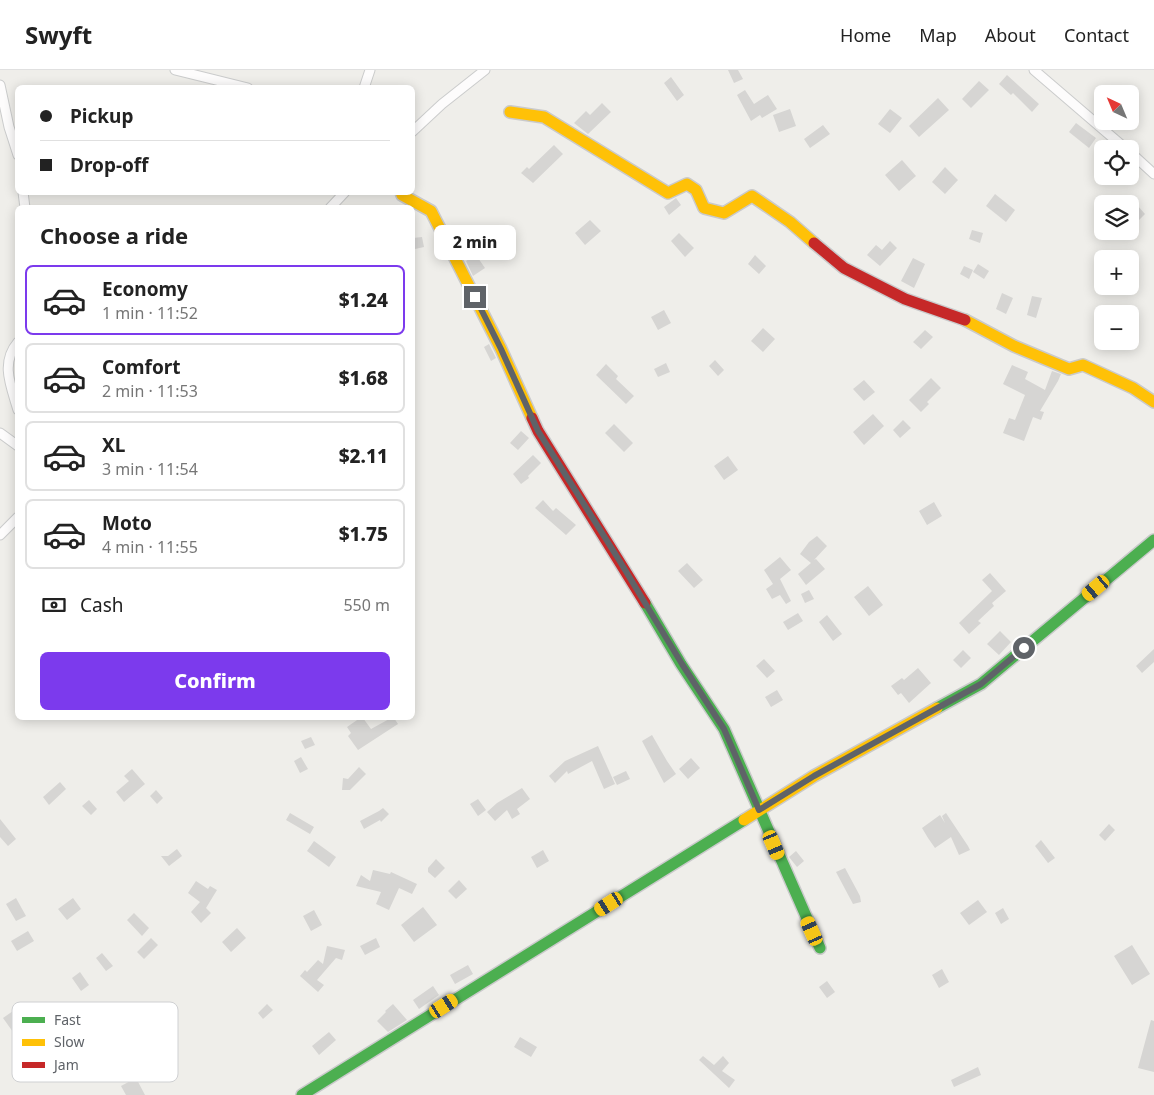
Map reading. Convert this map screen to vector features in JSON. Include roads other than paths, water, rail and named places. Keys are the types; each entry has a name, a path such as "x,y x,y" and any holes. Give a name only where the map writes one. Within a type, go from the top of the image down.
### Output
{"street":[{"path":"175,70 184,74 221,80 238,85"},
{"path":"365,85 370,70"},
{"path":"415,129 442,104 484,70"},
{"path":"1034,70 1116,140"},
{"path":"0,85 15,146"},
{"path":"510,112 544,117 668,193 687,184 696,190 704,208 724,213 752,196 790,222 844,268 906,299 959,317 1014,346 1069,368 1083,365 1133,388 1154,402"},
{"path":"1139,160 1154,174"},
{"path":"333,205 342,195"},
{"path":"402,195 431,211 501,349 538,431 724,729 820,948"},
{"path":"15,346 8,356 8,370 15,399"},
{"path":"0,434 15,444"},
{"path":"0,535 15,520"},
{"path":"302,1095 822,771 981,684 1154,540"}]}
